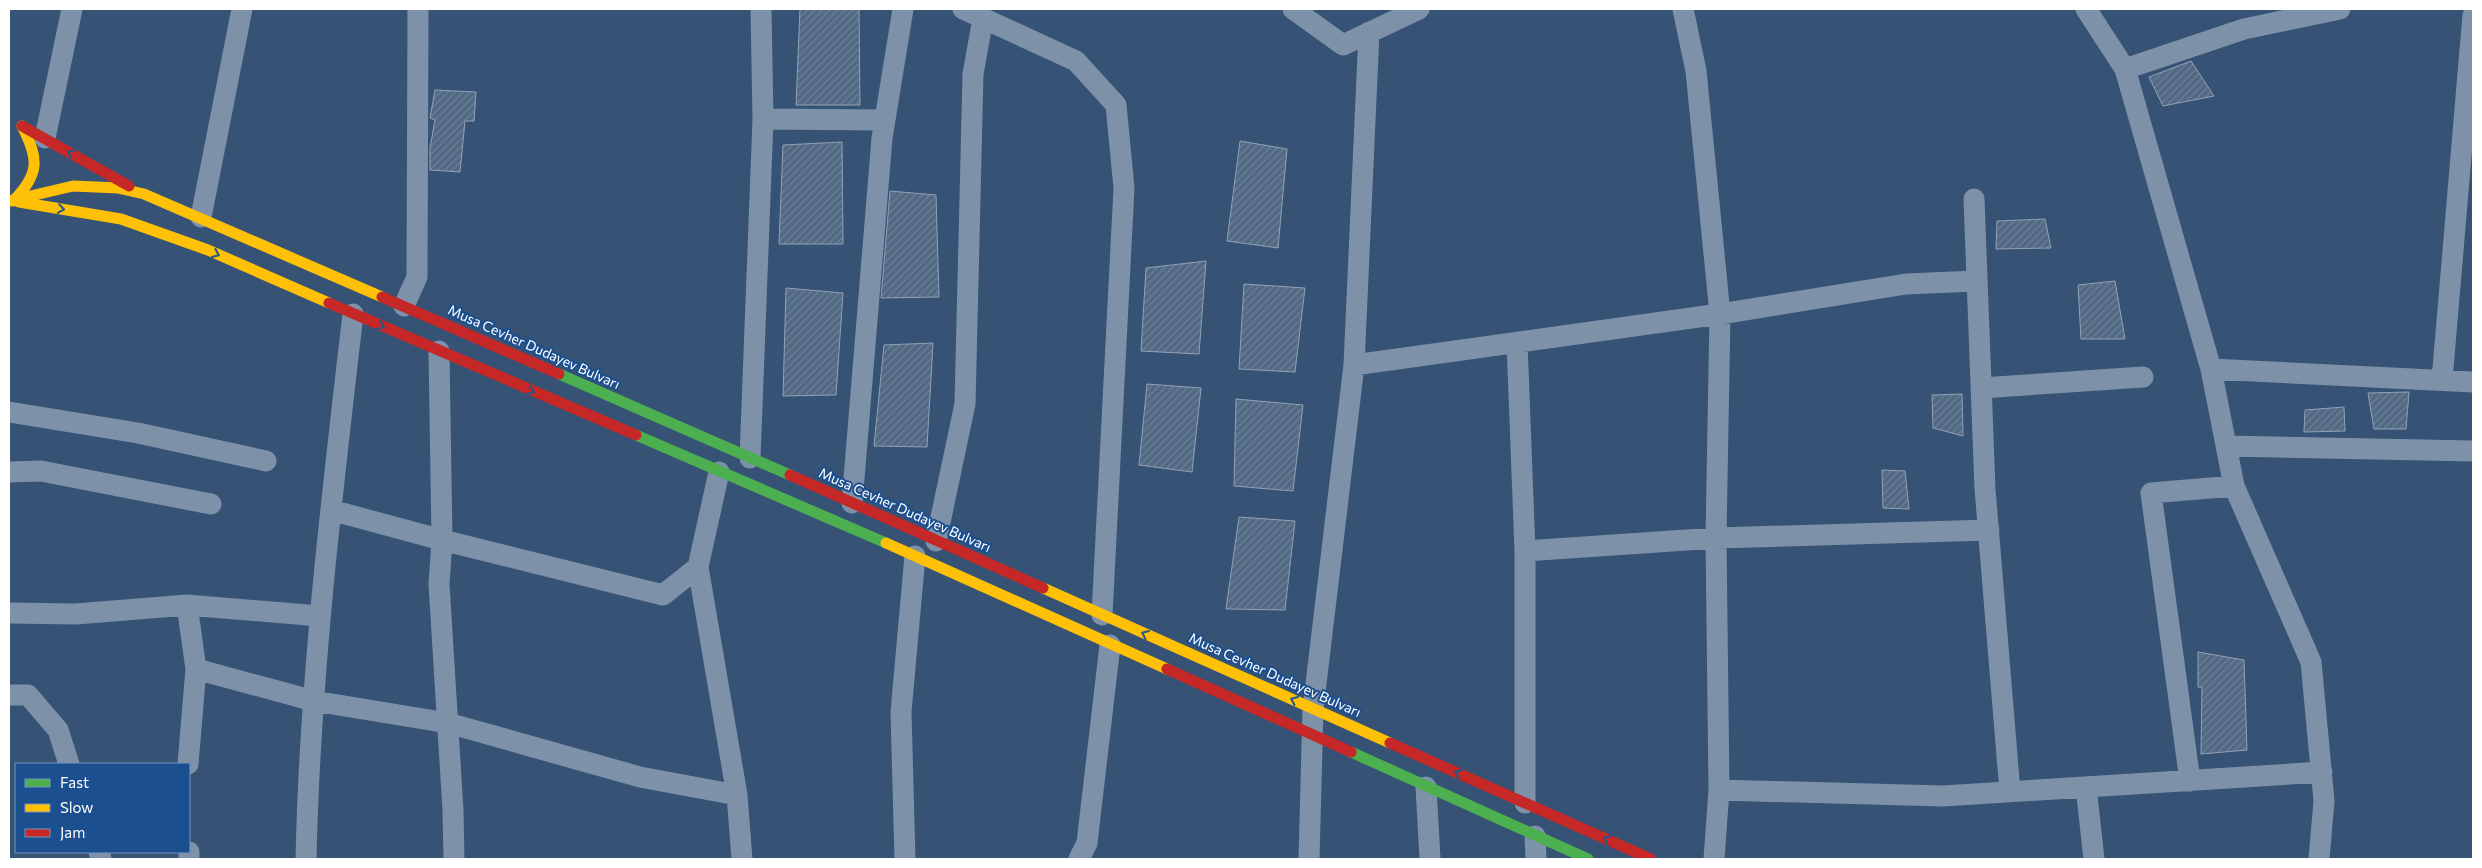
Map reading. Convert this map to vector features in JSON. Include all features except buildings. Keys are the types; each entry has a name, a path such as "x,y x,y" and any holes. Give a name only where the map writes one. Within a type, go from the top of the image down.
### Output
{"main road":[{"name":"Musa Cevher Dudayev Bulvarı","path":"16,123 46,146 144,194 852,503 1651,859"},
{"name":"Musa Cevher Dudayev Bulvarı","path":"11,201 28,188 34,176 36,163 33,145 16,123"},
{"path":"63,173 90,214"},
{"name":"Musa Cevher Dudayev Bulvarı","path":"11,201 53,189 73,186 118,188 144,194"},
{"path":"11,201 121,220 182,239 915,556 1588,859"}],"street":[{"path":"46,146 72,9"},
{"path":"201,218 242,9"},
{"path":"404,306 417,277 418,9"},
{"path":"750,458 763,119 761,9"},
{"path":"852,503 884,120 903,9"},
{"path":"963,9 1076,61 1116,105 1124,188 1102,615"},
{"path":"1293,9 1343,45 1419,9"},
{"path":"1682,9 1696,71 1720,314 1716,538 1719,790 1714,859"},
{"path":"2086,9 2125,69 2211,369 2234,486 2311,662 2324,801 2319,859"},
{"path":"2125,69 2244,28 2267,16 2340,9"},
{"path":"2442,380 2473,16"},
{"path":"936,541 965,404 974,74 984,18"},
{"path":"1309,859 1313,709 1354,365 1370,32"},
{"path":"763,119 884,120"},
{"path":"1974,198 1981,388 1989,530 2010,792"},
{"path":"1354,365 1720,314 1906,284 1977,281"},
{"path":"306,859 308,783 320,616 353,314"},
{"path":"1517,342 1525,551 1525,803"},
{"path":"439,351 442,540 440,584 454,859"},
{"path":"2211,369 2473,382"},
{"path":"1981,388 2143,377"},
{"path":"9,412 138,432 266,460"},
{"path":"2226,446 2473,451"},
{"path":"9,472 41,471 211,504"},
{"path":"719,472 698,566 736,794 742,859"},
{"path":"2190,781 2151,493 2234,486"},
{"path":"331,510 442,540 663,595 698,566"},
{"path":"1525,551 1716,538 1989,530"},
{"path":"905,859 901,712 915,556"},
{"path":"9,613 76,614 187,605 320,616"},
{"path":"187,605 196,669 188,763"},
{"path":"1079,859 1087,844 1110,645"},
{"path":"196,669 314,701 448,723 640,777 736,794"},
{"path":"9,695 28,695 58,730 70,763"},
{"path":"1719,790 1943,796 2322,772"},
{"path":"1426,787 1430,859"},
{"path":"2086,787 2094,859"},
{"path":"1535,836 1536,859"}],"traffic: fast":[{"path":"559,374 790,475"},
{"path":"636,435 886,543"},
{"path":"1351,752 1588,859"}],"traffic: slow":[{"path":"13,201 28,183 34,166 32,148 22,126"},
{"path":"9,201 73,186 118,188 144,194 382,297"},
{"path":"19,202 121,219 208,250 329,303"},
{"path":"886,543 1167,669"},
{"path":"1043,588 1390,743"}],"traffic: jam":[{"path":"22,126 129,186"},
{"path":"382,297 559,374"},
{"path":"329,303 636,435"},
{"path":"790,475 1043,588"},
{"path":"1167,669 1351,752"},
{"path":"1390,743 1651,859"}]}
